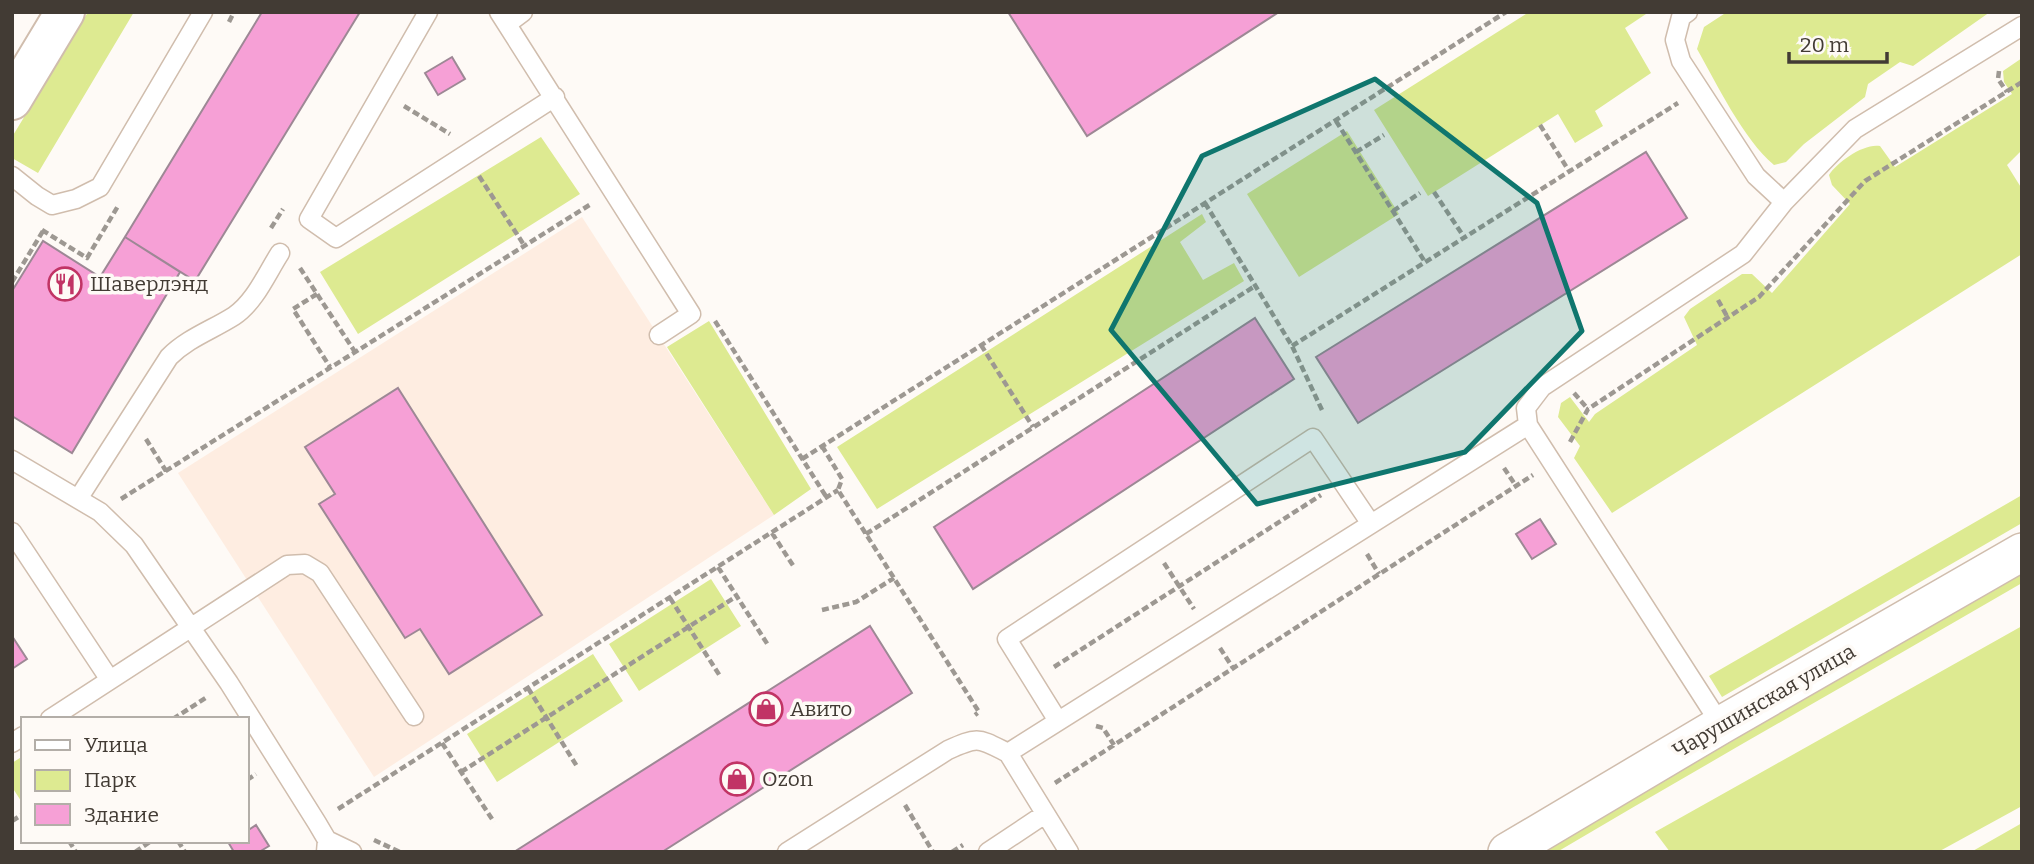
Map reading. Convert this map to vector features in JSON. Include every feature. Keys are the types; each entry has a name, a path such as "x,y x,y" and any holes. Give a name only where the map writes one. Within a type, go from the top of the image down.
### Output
{"street":[{"path":"12,100 65,12"},
{"name":"Чарушинская улица","path":"1507,852 2022,552"}],"lane":[{"path":"12,176 52,205 76,199 100,187 203,12"},
{"path":"428,12 309,219 336,238 555,97"},
{"path":"523,12 503,18 691,314 659,335"},
{"path":"1688,12 1681,17 1675,40 1681,61 1756,176 1784,202"},
{"path":"1721,725 1528,425 1526,408 1542,387 1743,254 1784,202 1855,129 2022,26"},
{"path":"78,499 169,357 181,345 236,315 248,303 280,253"},
{"path":"1008,753 1528,425"},
{"path":"1058,721 1007,639 1313,438 1371,524"},
{"path":"12,460 100,512 134,545 317,823 327,846 352,852"},
{"path":"12,532 110,680"},
{"path":"53,717 287,565 305,564 320,573 414,716"},
{"path":"788,852 948,750 973,739 1008,753 1069,852"},
{"path":"988,852 1045,814"}],"path":[{"path":"802,459 1506,12"},
{"path":"1564,433 1571,443 1588,409 1759,297 1865,181 2022,82"},
{"path":"1292,346 1682,101"},
{"path":"1336,120 1425,262"},
{"path":"1540,125 1569,171"},
{"path":"1356,152 1384,135"},
{"path":"100,512 613,190"},
{"path":"1434,191 1464,237"},
{"path":"1393,211 1420,193"},
{"path":"1205,203 1292,346 1322,410"},
{"path":"285,206 264,241 303,271 355,352"},
{"path":"12,282 43,231"},
{"path":"866,534 1255,286"},
{"path":"317,294 293,309 330,368"},
{"path":"981,345 1033,428"},
{"path":"1562,392 1573,391 1588,409"},
{"path":"317,823 838,490 842,479 822,446"},
{"path":"1503,467 1516,486"},
{"path":"1058,795 1051,785 1542,470"},
{"path":"1033,680 1342,482"},
{"path":"838,490 979,712 963,722 973,739"},
{"path":"772,533 794,567"},
{"path":"1151,544 1233,668"},
{"path":"718,567 768,645"},
{"path":"822,610 856,602 894,578"},
{"path":"461,772 737,596"},
{"path":"670,598 720,676"},
{"path":"528,688 578,768"},
{"path":"176,717 185,711"},
{"path":"442,743 494,822"},
{"path":"892,785 933,852"},
{"path":"953,852 964,845"}],"highlighted area":[{"path":"1375,79 1537,203 1582,331 1465,452 1257,504 1111,330 1202,156"}],"shaded area":[{"path":"582,217 774,515 374,777 178,473"}],"green space":[{"path":"88,12 134,12 38,173 12,158 12,137"},
{"path":"1529,12 1649,12 1625,28 1651,73 1595,111 1603,126 1575,143 1558,114 1428,196 1374,110"},
{"path":"1727,12 1990,12 1913,66 1900,62 1868,84 1865,97 1804,144 1786,162 1774,165 1741,126 1697,49 1704,27"},
{"path":"2022,58 2022,150 2007,165 2022,189 2022,254 1612,513 1574,458 1580,446 1558,417 1561,403 1570,397 1589,422 1595,414 1697,345 1684,317 1690,309 1742,274 1752,274 1772,293 1850,204 1832,185 1829,175 1838,165 1859,150 1880,146 1895,167 2012,94 2004,82 2003,71"},
{"path":"1347,131 1399,214 1299,277 1247,194"},
{"path":"541,137 580,194 358,334 320,272"},
{"path":"1202,214 1206,222 1180,242 1203,280 1234,263 1244,281 877,509 837,447"},
{"path":"709,321 811,489 774,515 667,347"},
{"path":"2022,495 2022,523 1722,697 1709,676"},
{"path":"2022,567 2022,583 1557,852 1531,852"},
{"path":"711,579 741,626 639,691 609,644"},
{"path":"2022,626 2022,806 1938,852 1670,852 1655,832"},
{"path":"593,654 623,701 497,782 467,734"},
{"path":"21,757 21,801 12,787 12,763"},
{"path":"2022,823 2022,852 1971,852"}],"building":[{"path":"262,12 360,12 195,281 125,237"},
{"path":"1008,12 1279,12 1087,136"},
{"path":"452,57 465,79 438,95 425,73"},
{"path":"1646,152 1687,218 1358,423 1316,357"},
{"path":"125,237 180,272 72,453 12,416 12,291 43,241 100,277"},
{"path":"1255,318 1294,379 973,589 934,527"},
{"path":"398,388 542,615 449,674 420,629 405,638 319,504 335,494 305,447"},
{"path":"1540,519 1556,544 1532,559 1516,534"},
{"path":"870,626 912,693 662,852 514,852"},
{"path":"12,636 27,659 12,669"},
{"path":"256,825 269,846 259,852 234,852 229,843 248,843 248,830"}],"place":[{"name":"Шаверлэнд","path":"65,284"},
{"name":"Авито","path":"766,709"},
{"name":"Ozon","path":"737,779"}]}
